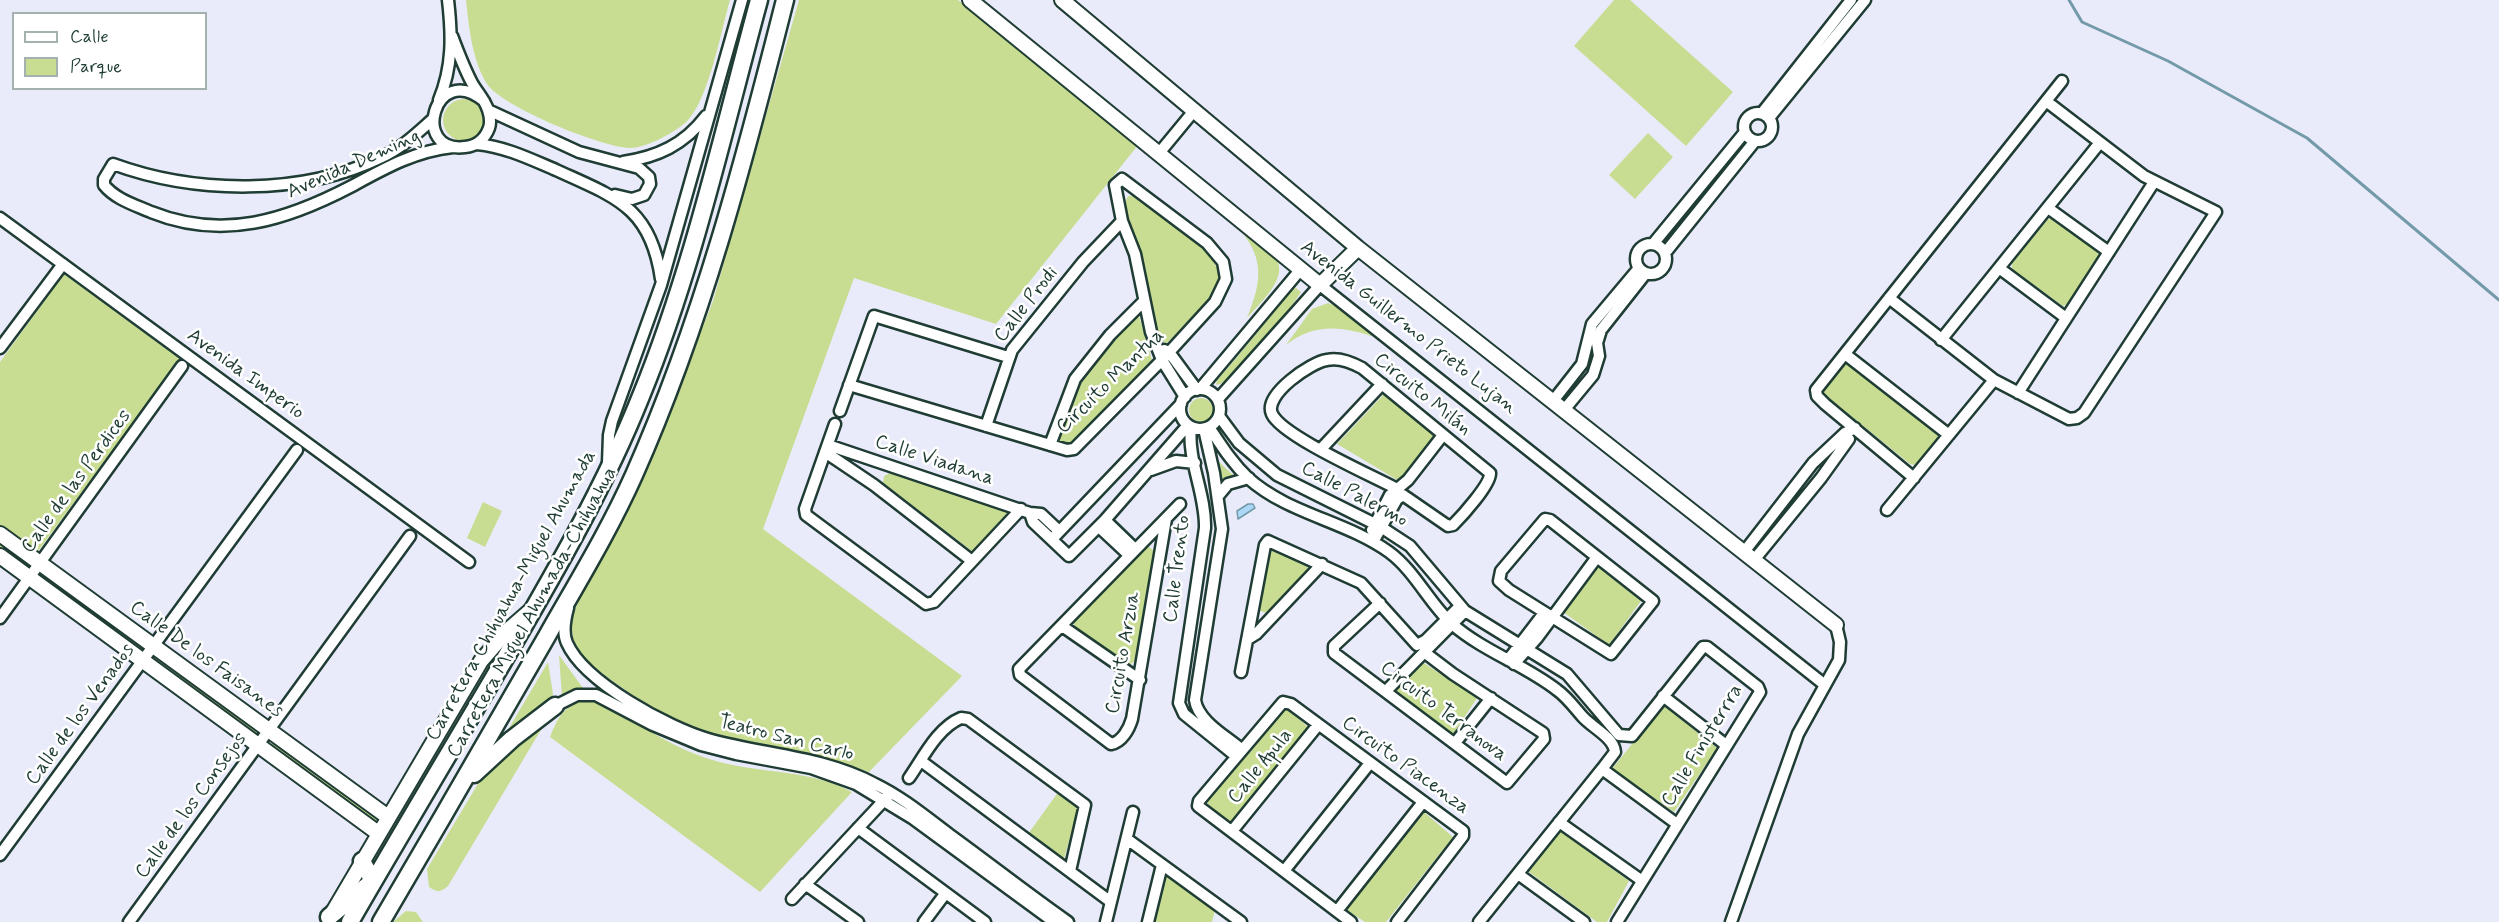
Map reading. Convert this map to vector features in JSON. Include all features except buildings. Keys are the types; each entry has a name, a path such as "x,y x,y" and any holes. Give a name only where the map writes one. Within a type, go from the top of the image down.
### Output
{"main road":[{"name":"Carretera Chihuahua-Miguel Ahumada","path":"350,922 534,608 608,470 642,395 678,291 759,0"},
{"name":"Carretera Miguel Ahumada-Chihuahua","path":"381,922 571,594 633,478 694,327 753,126 785,0"},
{"path":"462,785 512,739 555,706"},
{"path":"328,920 374,881 362,861"}],"street":[{"path":"448,0 452,36 449,72 433,118 438,136 453,147 468,147 477,144 517,153 609,194 624,203 647,232 655,250 661,285"},
{"path":"608,470 609,435 612,421 661,285 741,0"},
{"name":"Avenida Guillermo Prieto Lujan","path":"970,0 1160,152 1320,285 1825,685"},
{"name":"Avenida Guillermo Prieto Lujan","path":"1062,0 1358,248 1836,625"},
{"path":"1766,116 1851,0"},
{"path":"1766,116 1865,0"},
{"path":"452,36 467,74 486,106 489,129 477,144"},
{"path":"1914,478 1817,396 1816,390 2062,81"},
{"path":"438,102 446,95 456,91 466,91 486,106 579,152 622,162 645,172 650,184 648,191 638,198 609,194"},
{"path":"1889,298 1994,380 2069,419 2077,418 2084,413 2216,212 2144,176 2046,101"},
{"path":"622,162 645,159 666,151 696,128 710,111"},
{"path":"1160,152 1193,112"},
{"path":"1752,113 1766,116 1771,132 1765,139 1755,141 1665,253 1664,267 1656,273 1643,270 1636,258 1640,249 1653,244 1745,132 1746,119 1752,113"},
{"name":"Avenida Deming","path":"433,118 401,147 344,172 322,177 233,187 198,185 165,179 113,164 104,180 104,185 115,195 162,216 197,224 235,225 276,219 309,208 400,160 435,149 453,147"},
{"path":"1745,132 1755,141"},
{"path":"1941,340 2098,145"},
{"name":"Circuito Mantua","path":"849,386 1070,451 1074,449 1166,356 1220,295 1226,272 1218,254 1207,243 1125,180 1119,181 1115,188 1122,221"},
{"path":"2018,393 2154,182"},
{"path":"2048,208 2109,252"},
{"name":"Avenida Imperio","path":"0,218 469,562"},
{"path":"1122,221 1135,254 1143,302 1151,332 1158,347 1198,389 1213,394 1218,399 1220,416 1206,428 1190,426 1181,416 1183,401 1166,356"},
{"name":"Calle Prodi","path":"986,426 1008,357 1016,344 1075,271 1122,221"},
{"path":"1653,244 1665,253"},
{"path":"1218,399 1320,285 1358,248"},
{"path":"0,348 63,264"},
{"path":"1051,540 1183,401 1198,389 1301,268"},
{"path":"1999,268 2066,318"},
{"path":"1558,406 1582,364 1592,324 1643,270"},
{"path":"1050,445 1075,379 1110,334 1143,302"},
{"path":"840,411 874,316 1008,357"},
{"path":"1845,354 1949,435"},
{"name":"Circuito Milán","path":"1378,526 1397,499 1403,495 1408,496 1451,526 1491,476 1487,470 1382,384 1354,364 1328,359 1306,368 1274,398 1270,408 1286,430 1397,489"},
{"name":"Calle de las Perdices","path":"0,618 182,366"},
{"path":"1887,510 1994,380"},
{"path":"1321,449 1382,384"},
{"name":"Calle Palermo","path":"1220,416 1239,443 1270,471 1378,526 1410,546 1462,608 1568,674 1616,732 1630,735"},
{"path":"835,424 805,509 806,515 930,605 1025,511 1068,557 1190,426"},
{"name":"Calle Trento","path":"1190,426 1190,441 1204,509 1205,528 1179,703 1184,714 1239,752"},
{"name":"Calle Palermo","path":"1206,428 1249,478 1275,496 1370,540 1401,563 1450,622 1560,692 1588,724 1614,746 1614,754 1602,769"},
{"name":"Calle Trento","path":"1206,428 1218,496 1221,539 1195,700 1197,709 1239,752"},
{"path":"1749,556 1777,510 1798,482 1813,464 1845,434 1855,428"},
{"path":"1749,556 1789,518 1855,428"},
{"path":"1370,540 1390,495 1408,480 1443,435"},
{"path":"826,449 972,561"},
{"name":"Calle Viadana","path":"826,449 1041,514 1059,531"},
{"name":"Calle de los Venados","path":"0,855 297,450"},
{"path":"1146,473 1169,462 1195,463"},
{"path":"1218,496 1228,484 1249,478"},
{"path":"1798,482 1811,491"},
{"name":"Circuito Arzua","path":"1166,519 1140,680 1130,726 1118,741 1111,744 1019,672 1021,666 1180,504"},
{"path":"1777,510 1789,518"},
{"path":"1550,520 1597,557 1650,598 1652,604 1611,654 1509,590 1499,581 1501,571 1541,522 1550,520"},
{"path":"1102,523 1132,552"},
{"name":"Calle De los Faisanes","path":"0,534 388,817"},
{"name":"Calle de los Consejos","path":"129,922 410,536"},
{"name":"Circuito Terranova","path":"1241,672 1266,542 1270,541 1361,583 1380,603 1421,648 1452,674 1541,731 1544,739 1507,783 1333,650 1334,645 1380,603"},
{"name":"Calle De los Faisanes","path":"0,556 378,833"},
{"path":"1511,662 1597,557"},
{"path":"1248,639 1322,564"},
{"name":"Teatro San Carlo","path":"571,594 565,633 572,652 586,668 638,707 684,731 707,739 823,763 853,773 1068,922"},
{"path":"328,920 481,662 507,631 534,608"},
{"path":"1386,691 1421,648 1462,608"},
{"path":"1731,922 1794,743 1803,722 1839,660 1840,642 1836,625"},
{"path":"1062,626 1140,680"},
{"name":"Calle Finisterrra","path":"1617,922 1760,690 1707,647 1703,647 1630,735"},
{"name":"Teatro San Carlo","path":"555,706 578,695 596,694 653,725 701,745 811,768 888,796 1054,922"},
{"path":"1663,696 1726,745"},
{"path":"1455,743 1491,698"},
{"name":"Circuito Piacenza","path":"1351,922 1200,807 1198,803 1239,752 1284,702 1291,704 1461,828 1464,833 1397,922"},
{"path":"909,778 948,726 965,717 1084,803 1086,808 1070,871"},
{"path":"1597,733 1608,721"},
{"name":"Calle Apula","path":"1232,831 1318,725"},
{"path":"921,761 1111,902"},
{"path":"1284,871 1370,763"},
{"path":"1479,922 1602,769 1677,824"},
{"path":"792,899 888,796"},
{"path":"1337,911 1423,802"},
{"path":"1106,922 1133,812"},
{"path":"1559,822 1641,880"},
{"path":"858,828 985,922"},
{"path":"1126,839 1241,922"},
{"path":"1148,922 1162,865"},
{"path":"1518,874 1584,922"},
{"path":"805,884 858,922"},
{"path":"924,922 945,894"}],"green space":[{"path":"466,0 730,0 708,81 695,110 688,120 670,134 645,145 631,148 599,141 554,125 512,104 496,93 487,84 478,65 472,43"},
{"path":"799,0 958,0 1138,145 996,324 854,278 763,529 962,676 869,772 814,754 718,736 688,726 654,710 585,659 574,645 571,623 578,601 645,472 713,301"},
{"path":"1614,0 1630,0 1733,92 1686,146 1574,46"},
{"path":"464,99 472,100 479,105 484,112 484,128 479,135 472,140 464,141 456,140 449,135 444,128 443,120 444,112 449,105 456,100"},
{"path":"1648,133 1673,157 1635,199 1609,175"},
{"path":"1128,196 1138,196 1192,237 1215,264 1220,277 1218,289 1214,295 1167,343 1160,341 1124,205"},
{"path":"2048,219 2054,219 2096,249 2099,255 2068,304 2063,306 2012,269 2012,263"},
{"path":"1234,223 1272,252 1279,268 1278,277 1272,288 1247,318 1256,291 1258,268 1251,246"},
{"path":"64,274 180,359 36,554 0,528 0,362"},
{"path":"1296,288 1301,292 1286,314 1223,383 1216,385 1217,380 1292,289"},
{"path":"1328,303 1338,307 1380,339 1332,328 1309,332 1286,345 1312,309"},
{"path":"1132,316 1139,316 1152,360 1080,437 1066,445 1060,442 1056,435 1077,381"},
{"path":"1844,363 1850,364 1937,435 1939,438 1915,465 1910,464 1825,395 1822,389"},
{"path":"1386,392 1437,437 1399,481 1337,444"},
{"path":"1201,398 1210,401 1213,410 1210,419 1201,422 1192,419 1189,410 1192,401"},
{"path":"1217,460 1233,475 1221,482"},
{"path":"892,472 1008,512 973,552 883,483 884,476"},
{"path":"483,502 502,511 485,547 467,538"},
{"path":"0,539 33,564 28,571 0,551"},
{"path":"1147,545 1154,551 1137,660 1127,666 1074,626 1074,620"},
{"path":"1273,547 1307,564 1308,572 1267,613 1257,610 1267,550"},
{"path":"1598,567 1641,601 1609,645 1563,612"},
{"path":"41,572 147,649 143,654 37,578"},
{"path":"154,654 260,731 256,737 150,660"},
{"path":"559,655 583,688 562,697"},
{"path":"1421,661 1477,698 1452,736 1394,691"},
{"path":"548,662 553,694 551,705 499,745"},
{"path":"598,700 684,750 700,756 733,765 819,779 852,792 760,892 550,737 563,712 579,701"},
{"path":"1663,705 1717,748 1674,812 1612,769"},
{"path":"1288,709 1308,727 1231,822 1223,818 1206,800 1253,749 1251,741 1282,710"},
{"path":"545,723 448,886 439,891 429,887 427,869 485,772"},
{"path":"274,742 380,819 376,825 269,748"},
{"path":"1059,791 1078,808 1064,859 1028,834"},
{"path":"1424,812 1453,837 1386,922 1365,922 1347,910"},
{"path":"1559,830 1629,881 1607,922 1597,922 1529,872"},
{"path":"1167,874 1215,910 1212,922 1155,922"},
{"path":"406,911 416,912 423,922 393,922"}],"water":[{"path":"1248,504 1253,504 1255,508 1238,519 1237,511"}],"waterway":[{"path":"2069,0 2082,22 2168,61 2307,138 2499,300"}]}
